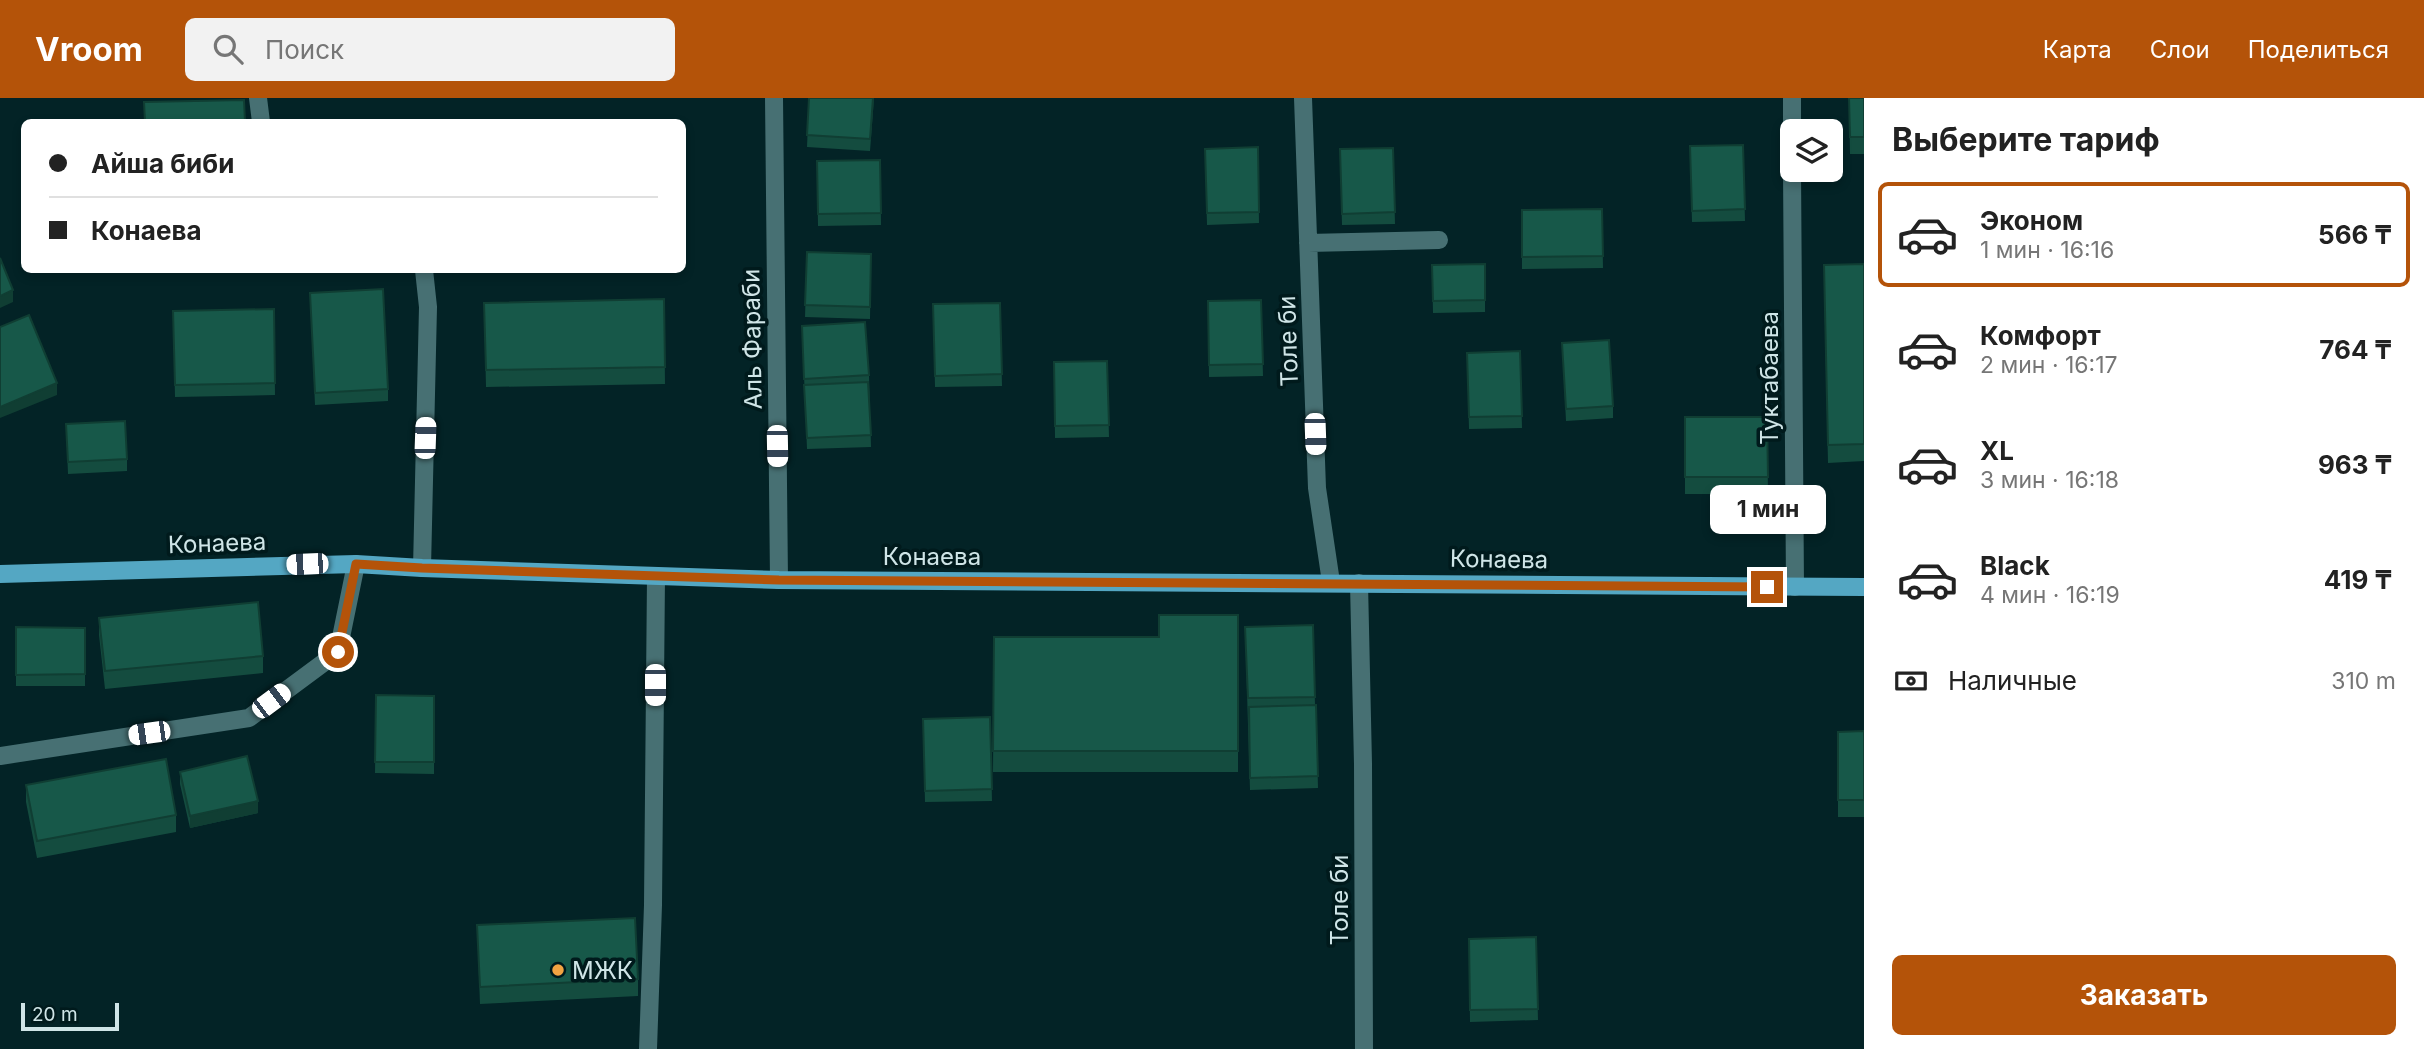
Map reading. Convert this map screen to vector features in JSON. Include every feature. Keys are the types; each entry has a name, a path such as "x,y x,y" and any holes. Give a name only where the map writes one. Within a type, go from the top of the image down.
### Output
{"main road":[{"name":"Конаева","path":"0,574 356,564 779,580 1864,587"}],"street":[{"path":"258,98 261,119"},
{"name":"Аль Фараби","path":"774,98 779,580"},
{"name":"Толе би","path":"1303,98 1317,488 1331,582"},
{"path":"1792,98 1792,119"},
{"name":"Туктабаева","path":"1792,182 1795,587"},
{"path":"1308,243 1439,240"},
{"path":"422,568 428,307 425,273"},
{"path":"0,756 249,718 338,652 356,564"},
{"path":"648,1049 653,905 656,576"},
{"name":"Толе би","path":"1359,583 1364,1049"}],"building":[{"path":"809,98 873,98 870,139 807,135"},
{"path":"1849,98 1864,98 1864,137 1850,137"},
{"path":"244,100 245,119 145,119 144,102"},
{"path":"1743,145 1745,209 1692,211 1690,146"},
{"path":"1258,147 1259,212 1207,213 1205,149"},
{"path":"1393,148 1395,212 1342,214 1340,149"},
{"path":"880,160 881,213 818,214 817,161"},
{"path":"1602,209 1603,256 1522,257 1522,210"},
{"path":"807,252 871,254 870,307 805,305"},
{"path":"0,258 13,290 0,296"},
{"path":"1485,264 1485,300 1433,301 1432,265"},
{"path":"1864,264 1864,444 1828,445 1824,265"},
{"path":"383,289 388,389 315,393 310,293"},
{"path":"664,299 665,367 486,370 484,303"},
{"path":"1261,300 1263,364 1209,365 1208,301"},
{"path":"1000,303 1002,374 935,376 933,304"},
{"path":"274,309 275,383 175,385 173,311"},
{"path":"29,315 57,383 0,407 0,327"},
{"path":"865,322 869,375 804,379 802,326"},
{"path":"1609,340 1613,406 1566,409 1562,343"},
{"path":"1520,351 1522,416 1469,417 1467,353"},
{"path":"1107,361 1109,425 1055,426 1054,362"},
{"path":"868,382 871,435 807,438 804,385"},
{"path":"1685,417 1767,417 1768,477 1685,477"},
{"path":"125,421 127,459 68,462 66,424"},
{"path":"258,602 263,656 105,671 99,618"},
{"path":"1159,615 1238,615 1238,751 993,751 994,637 1159,637"},
{"path":"1313,625 1315,697 1248,698 1245,627"},
{"path":"16,627 85,628 85,674 16,675"},
{"path":"376,695 434,696 434,762 375,762"},
{"path":"1316,705 1318,776 1250,778 1249,707"},
{"path":"990,717 992,789 925,791 923,719"},
{"path":"1864,731 1864,800 1838,800 1838,732"},
{"path":"247,756 258,801 190,816 180,772"},
{"path":"166,759 176,815 37,841 26,785"},
{"name":"МЖК","path":"635,918 638,979 480,987 477,925"},
{"path":"1536,937 1538,1009 1470,1010 1469,939"}],"place":[{"name":"МЖК","path":"558,970"}],"route":[{"path":"338,652 356,564 779,580 1767,587"}]}
